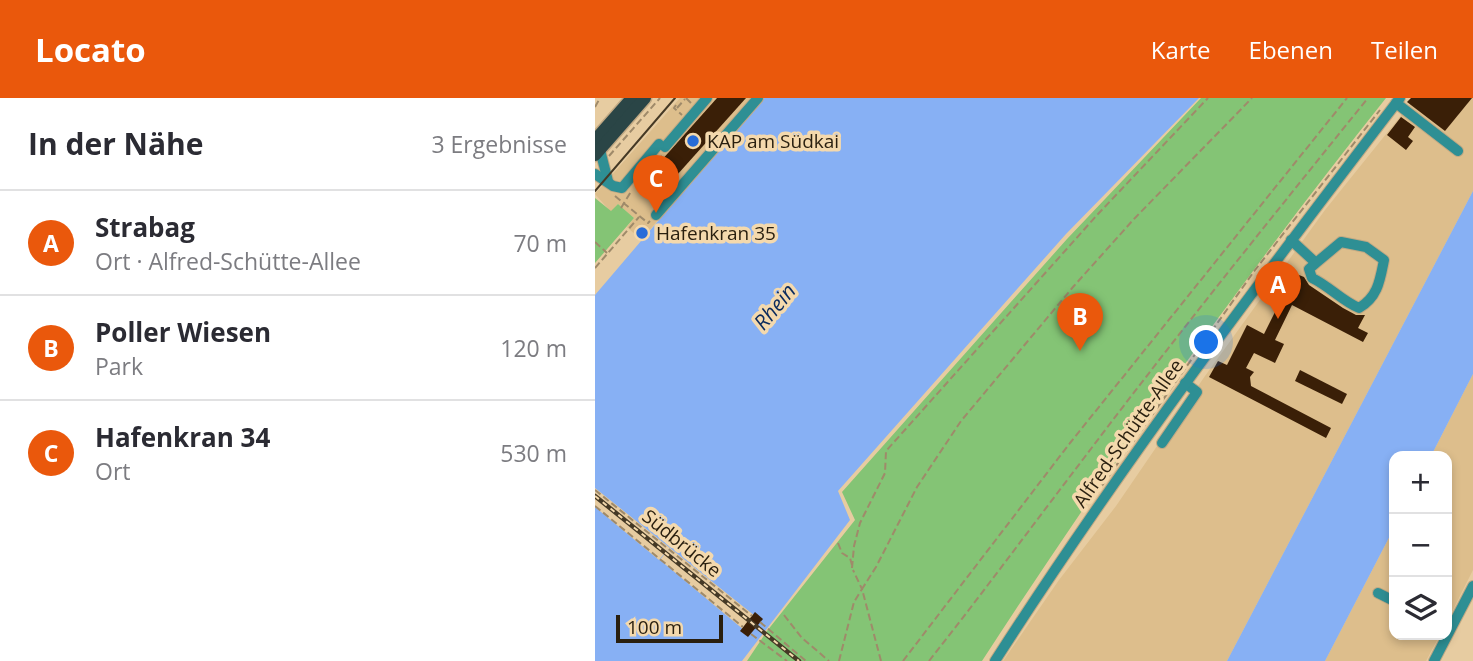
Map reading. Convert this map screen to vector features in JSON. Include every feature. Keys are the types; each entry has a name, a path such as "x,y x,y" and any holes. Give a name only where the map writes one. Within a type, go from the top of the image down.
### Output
{"main road":[{"path":"598,152 632,98"},
{"path":"598,152 645,98"}],"street":[{"path":"595,174 627,189 662,146 708,98"},
{"path":"656,215 758,98"},
{"path":"1398,101 1458,151"},
{"name":"Alfred-Schütte-Allee","path":"995,661 1041,588 1185,383 1398,101"},
{"path":"598,152 608,182"},
{"path":"1291,240 1316,263"},
{"path":"1341,242 1366,247 1384,260 1378,288 1366,304 1359,308 1313,278 1310,269 1316,263 1341,242"},
{"path":"1162,443 1197,392 1185,383"},
{"path":"1452,624 1473,586"},
{"path":"1378,593 1389,598"},
{"path":"1434,661 1444,640"}],"path":[{"path":"595,107 600,98"},
{"path":"598,152 660,98"},
{"path":"685,98 675,107 688,121"},
{"path":"852,568 860,523 885,473 886,452 1098,214 1208,98"},
{"path":"839,661 854,602 917,487 961,421 1134,219 1252,98"},
{"path":"903,661 1070,443 1347,98"},
{"path":"929,661 985,592 1083,459 1261,229 1368,98"},
{"path":"634,187 667,150 662,146"},
{"path":"621,208 625,204 627,189"},
{"path":"625,204 648,223 656,215"},
{"path":"595,268 640,216"},
{"path":"595,242 608,253"},
{"name":"Südbrücke","path":"595,490 752,616"},
{"name":"Südbrücke","path":"595,506 743,627"},
{"path":"838,543 842,553 850,558 862,589 881,661"},
{"path":"784,615 802,638 829,661"},
{"path":"760,622 806,661"},
{"path":"751,634 787,661"}],"shaded area":[{"path":"680,98 763,98 641,240 627,227 634,218 618,204 611,212 595,194"},
{"path":"1415,98 1473,98 1473,191 1227,661 1003,661 1325,210"},
{"path":"1473,374 1473,570 1452,612 1452,451 1434,451"},
{"path":"1389,538 1389,640 1437,640 1426,661 1325,661"}],"green space":[{"path":"1201,98 1386,98 1332,166 1177,375 982,661 747,661 767,631 855,520 842,492 1067,239"},
{"path":"595,198 611,211 618,204 634,218 595,263"}],"water":[{"name":"Rhein","path":"763,98 1199,98 1066,234 838,491 850,520 742,661 595,661 595,295"},
{"path":"1473,191 1473,374 1434,451 1389,451 1389,538 1325,661 1227,661"}],"pier":[{"path":"595,488 755,616 744,630 660,560 669,548 659,560 595,507"}],"building":[{"name":"KAP am Südkai","path":"717,98 746,98 660,194 644,180"},
{"path":"1411,98 1472,98 1445,131 1407,102"},
{"path":"1401,117 1415,127 1408,137 1413,141 1406,150 1387,135"},
{"path":"1299,275 1343,308 1356,315 1365,315 1358,328 1368,333 1363,342 1292,305 1275,340 1284,344 1275,363 1254,353 1246,368 1254,372 1250,377 1251,386 1331,428 1326,438 1209,377 1218,361 1227,365 1247,325 1264,334 1288,286 1292,288"},
{"path":"1300,370 1347,394 1342,404 1295,381"},
{"path":"755,612 763,619 748,637 740,631"}],"tram line":[{"path":"595,191 675,98"}],"railway":[{"path":"595,496 799,661"}],"place":[{"name":"KAP am Südkai","path":"693,141"},
{"name":"Hafenkran 34","path":"656,213"},
{"name":"Hafenkran 35","path":"642,233"},
{"name":"Strabag","path":"1278,319"},
{"name":"Poller Wiesen","path":"1080,351"}]}
